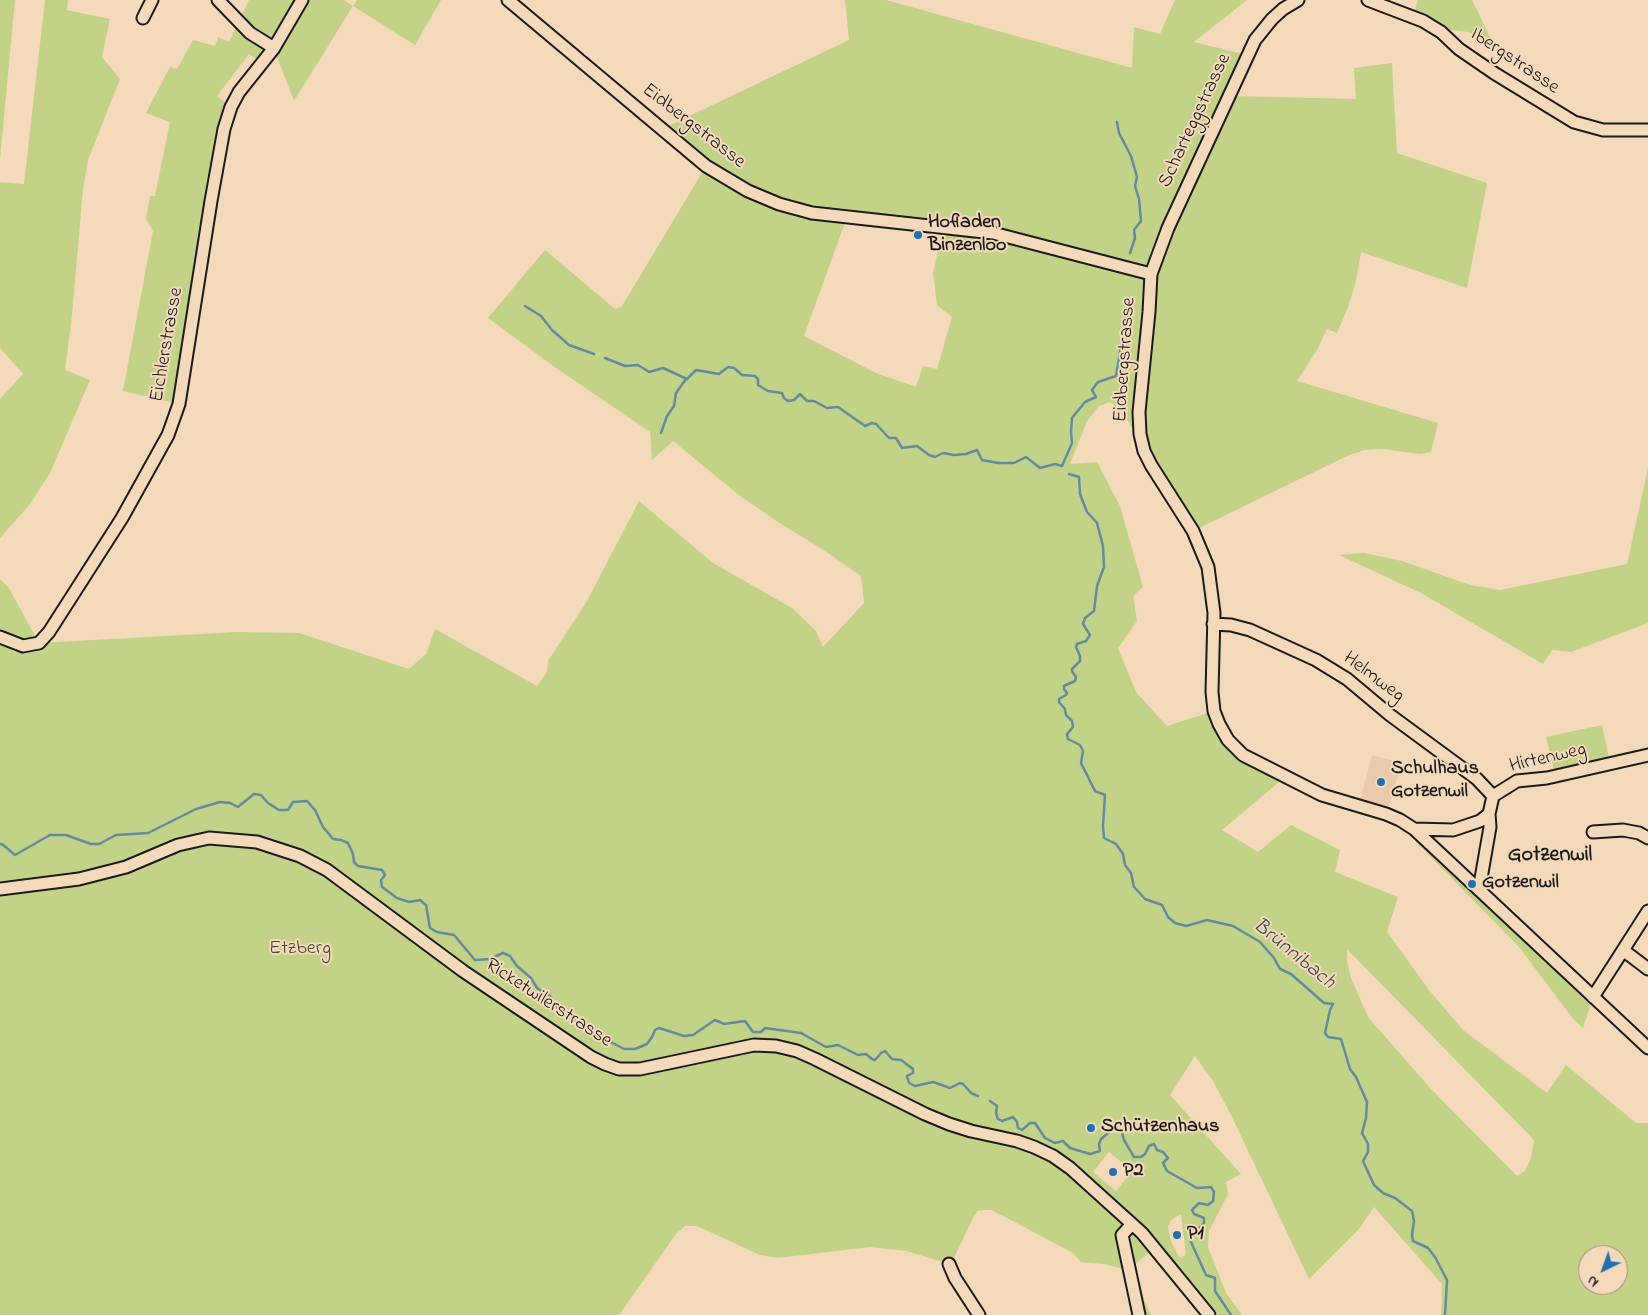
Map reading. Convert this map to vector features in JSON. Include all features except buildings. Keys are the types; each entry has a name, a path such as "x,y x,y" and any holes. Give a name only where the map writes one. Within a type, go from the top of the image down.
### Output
{"street":[{"path":"143,18 152,0"},
{"path":"218,0 250,33 274,48"},
{"name":"Eichlerstrasse","path":"0,637 22,646 39,643 50,632 122,518 168,435 179,404 209,211 224,129 231,107 240,92 274,48 302,0"},
{"name":"Eidbergstrasse","path":"508,0 544,28 706,166 748,191 779,204 812,212 993,233 1151,274 1139,412 1140,434 1144,451 1151,465 1193,531 1208,567 1214,613 1212,692 1214,710 1228,740 1251,760 1322,796 1386,814 1414,829 1648,1048"},
{"name":"Scharteggstrasse","path":"1151,274 1168,228 1255,40 1272,19 1283,9 1298,0"},
{"name":"Ibergstrasse","path":"1368,0 1423,20 1486,68 1574,122 1603,130 1648,130"},
{"name":"Helmweg","path":"1213,624 1231,625 1250,630 1316,660 1347,679 1390,715 1477,779 1493,796"},
{"name":"Hirtenweg","path":"1479,890 1490,827 1489,814 1493,796 1517,781 1547,778 1648,755"},
{"path":"1414,829 1453,830 1480,821 1489,814"},
{"path":"1593,832 1622,830 1639,833 1648,838"},
{"name":"Ricketwilerstrasse","path":"0,888 88,876 126,867 178,845 209,838 257,842 300,856 327,870 463,971 585,1053 605,1064 619,1069 640,1069 754,1045 776,1046 797,1051 949,1124 1017,1141 1053,1156 1070,1168 1156,1248 1209,1315"},
{"path":"1593,997 1648,911"},
{"path":"1623,950 1648,969"},
{"path":"1132,1224 1122,1235 1139,1315"},
{"path":"949,1264 979,1315"}],"shaded area":[{"name":"Schulhaus Gotzenwil","path":"1372,755 1402,763 1388,809 1360,801"}],"green space":[{"path":"0,0 15,0 0,159"},
{"path":"45,0 68,0 67,10 110,19 102,57 120,79 88,160 83,189 72,315 65,370 90,380 50,473 30,504 0,538 0,399 23,374 0,348 0,182 24,184"},
{"path":"249,0 344,0 353,6 294,101 274,49 262,63 249,54 217,96 231,107 179,404 123,391 153,231 146,219 150,196 155,196 170,122 146,113 170,67 177,69 193,40 215,46 218,37 229,42"},
{"path":"357,0 441,0 415,45 353,6"},
{"name":"Etzberg","path":"845,0 886,0 1132,68 1134,27 1160,34 1175,0 1247,0 1194,42 1247,55 1229,96 1356,99 1354,68 1392,63 1397,153 1487,183 1467,288 1361,252 1356,281 1337,333 1327,329 1318,348 1297,381 1438,423 1431,452 1420,454 1382,449 1364,450 1347,456 1193,531 1140,434 1132,428 1122,411 1110,402 1099,406 1087,421 1070,464 1097,462 1120,506 1143,587 1133,596 1137,621 1118,648 1136,692 1167,726 1214,711 1228,740 1285,777 1222,830 1258,852 1291,825 1340,850 1335,872 1398,897 1387,932 1429,990 1463,1030 1547,1093 1566,1065 1636,1123 1648,1123 1648,1315 1441,1315 1442,1284 1374,1207 1359,1229 1309,1279 1232,1117 1213,1081 1195,1056 1170,1095 1241,1174 1226,1182 1228,1194 1209,1231 1208,1247 1226,1293 1242,1315 1209,1315 1155,1248 1135,1264 1144,1299 1151,1315 1139,1315 1130,1271 1104,1264 1081,1262 1073,1253 991,1210 984,1210 978,1211 973,1218 954,1258 949,1264 907,1251 870,1247 778,1258 760,1255 697,1226 685,1226 676,1234 619,1315 0,1315 0,579 9,588 39,643 237,632 299,633 409,669 426,654 435,629 537,686 547,672 548,661 587,601 639,501 713,563 792,608 816,631 823,647 864,603 861,576 740,496 673,441 652,460 650,432 556,368 488,318 545,250 615,309 622,306 706,166 662,129 849,40","holes":["847,217 943,227 933,274 937,305 952,317 937,369 923,366 916,387 876,373 804,336","1347,949 1534,1140 1531,1158 1525,1171 1517,1176 1431,1089 1368,1017 1351,978 1347,961","1109,1152 1132,1171 1116,1191 1093,1172","1181,1214 1186,1255 1180,1258 1171,1242 1168,1228 1171,1220"]},
{"path":"1418,0 1472,0 1492,41 1468,32 1451,30 1441,32 1413,16"},
{"path":"1648,468 1648,623 1571,652 1552,650 1543,664 1421,593 1339,555 1364,553 1402,561 1470,585 1500,590 1627,564"},
{"path":"1602,725 1609,758 1554,770 1546,737"},
{"path":"1418,833 1593,997 1583,1028 1574,1020 1519,947 1415,841"}],"waterway":[{"path":"1117,122 1119,133 1131,156 1137,177 1135,186 1139,199 1141,221 1134,230 1135,238 1130,253"},
{"name":"Brünnibach","path":"525,306 541,316 552,330 569,345 594,354"},
{"name":"Brünnibach","path":"605,358 625,366 638,365 649,372 663,368 687,379 696,370 719,374 728,367 734,368 742,375 755,376 758,379 758,385 768,391 782,393 788,401 794,400 800,394 807,401 814,401 827,408 838,407 865,426 872,423 876,424 889,438 896,438 902,448 917,446 935,457 943,453 954,455 966,454 977,450 982,460 1014,463 1026,457 1040,468 1055,464 1062,466 1072,443 1072,418 1085,402 1096,397 1092,390 1098,382 1116,376 1127,310"},
{"path":"661,433 667,416 674,406 676,393 686,379"},
{"name":"Brünnibach","path":"1069,474 1079,477 1080,494 1087,512 1097,523 1103,546 1104,567 1097,586 1094,611 1085,618 1083,624 1090,635 1086,641 1077,644 1076,647 1080,661 1072,669 1076,677 1075,681 1064,686 1067,693 1059,699 1059,702 1065,709 1066,715 1072,721 1073,727 1067,734 1068,739 1080,745 1083,751 1081,763 1095,791 1105,795 1104,838 1116,844 1123,854 1125,865 1131,873 1134,887 1145,899 1162,905 1168,917 1175,923 1186,926 1207,920 1233,926 1260,942 1274,958 1280,969 1291,974 1324,1003 1333,1004 1325,1033 1328,1037 1341,1039 1350,1069 1356,1077 1367,1102 1366,1118 1362,1133 1368,1144 1368,1152 1363,1161 1374,1185 1383,1193 1395,1198 1412,1211 1414,1221 1413,1241 1428,1248 1447,1280 1445,1315"},
{"path":"0,844 15,855 50,835 66,835 91,844 99,844 116,835 148,833 196,809 220,802 230,803 238,807 254,794 261,795 268,803 279,810 288,810 293,802 307,801 315,810 323,827 333,839 348,843 354,862 358,866 382,870 385,875 381,880 382,887 397,898 409,902 420,900 426,905 430,928 437,932 454,935 475,960 490,959 503,953 510,956 517,966 531,978 537,988 550,996 558,1009 588,1030 624,1049 635,1049 647,1044 655,1030 659,1028 684,1036 693,1035 715,1020 724,1024 745,1021 753,1032 761,1032 765,1028 801,1033 826,1047 838,1045 858,1055 866,1054 875,1060 885,1051 892,1059 901,1060 913,1069 913,1073 907,1076 909,1083 915,1086 933,1082 950,1088 960,1083 971,1093 978,1096"},
{"path":"990,1101 997,1106 996,1113 998,1119 1002,1121 1013,1117 1017,1122 1018,1128 1022,1130 1030,1123 1035,1123 1045,1138 1055,1143 1063,1141 1070,1148 1090,1154 1100,1151 1099,1144 1101,1139 1116,1129 1122,1132 1124,1140 1134,1157 1141,1157 1149,1146 1154,1144 1157,1150 1163,1152 1168,1158 1163,1163 1167,1171 1197,1188 1211,1187 1214,1192 1213,1201 1208,1205 1199,1203 1192,1210 1194,1214 1204,1218 1204,1223 1201,1227 1194,1230 1191,1242 1206,1275 1215,1278 1215,1291 1231,1315"}],"place":[{"name":"Hofladen Binzenloo","path":"918,235"},
{"name":"Schulhaus Gotzenwil","path":"1381,782"},
{"name":"Gotzenwil","path":"1472,884"},
{"name":"Schützenhaus","path":"1091,1128"},
{"name":"P2","path":"1113,1172"},
{"name":"P1","path":"1177,1235"}],"district":[{"name":"Gotzenwil","path":"1550,856"}]}
